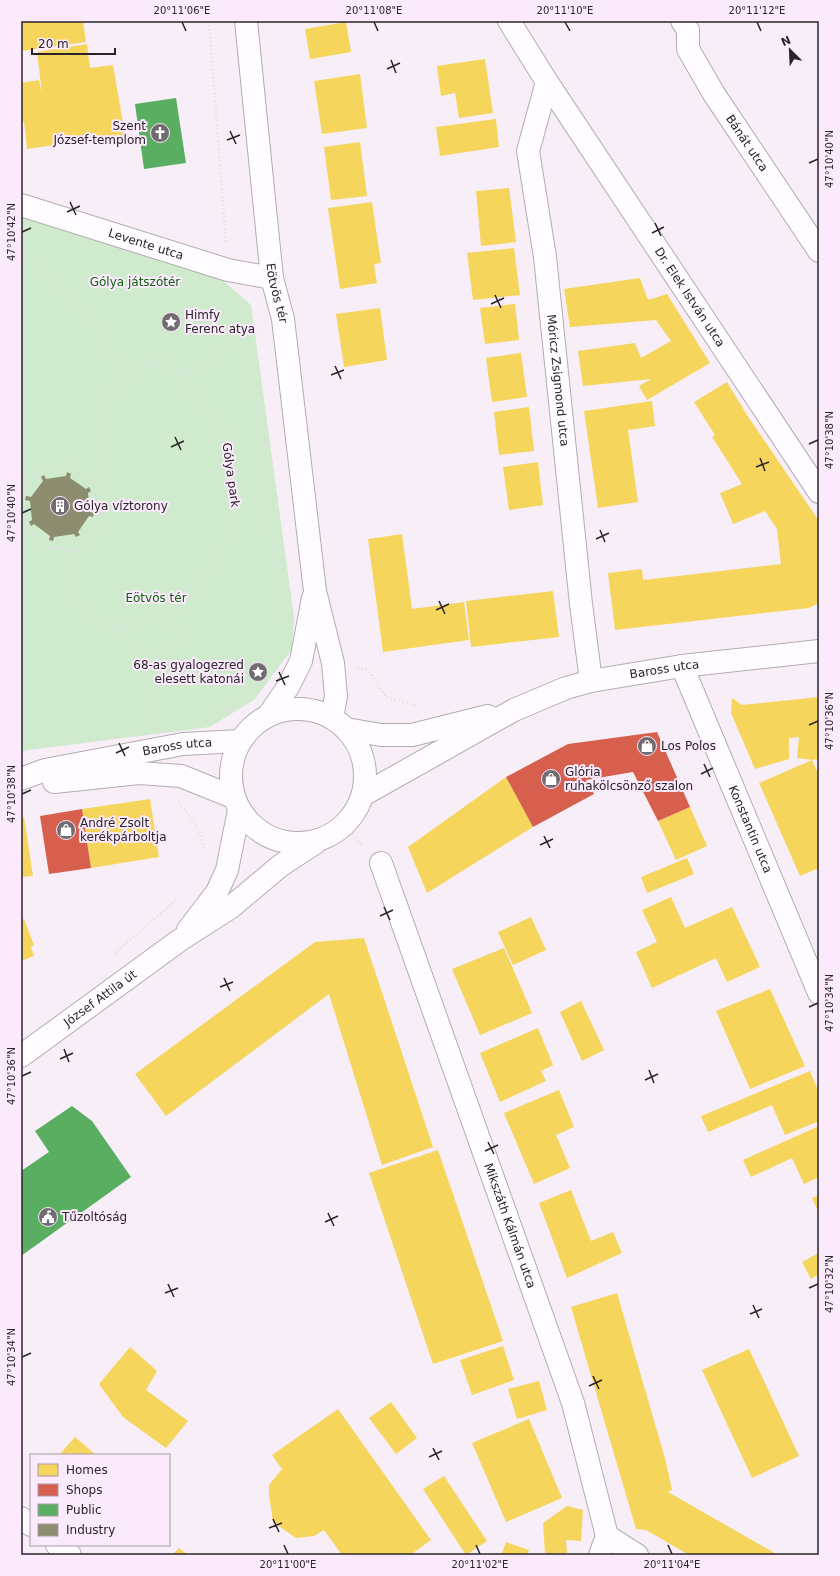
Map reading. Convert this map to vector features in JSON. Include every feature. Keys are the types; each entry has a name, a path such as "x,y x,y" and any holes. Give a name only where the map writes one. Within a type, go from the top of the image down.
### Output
{"street":[{"name":"Eötvös tér","path":"256,21 247,31 272,278 283,319 315,591 333,663 339,724"},
{"name":"Dr. Elek István utca","path":"509,21 547,82 819,492"},
{"name":"Bánát utca","path":"690,24 688,49 714,94 819,251"},
{"name":"Móricz Zsigmond utca","path":"547,82 528,151 545,257 581,604 591,681"},
{"name":"Levente utca","path":"21,205 228,270 272,278"},
{"name":"Eötvös tér","path":"268,716 288,687 301,661 315,591"},
{"name":"Baross utca","path":"363,795 514,710 566,688 591,681 682,666 819,651"},
{"name":"Konstantin utca","path":"682,666 819,994"},
{"path":"294,709 320,712 339,724 355,740 365,766 366,781 363,795 356,812 344,826 332,835 318,841 302,844 288,843 273,839 260,832 248,822 236,803 230,782 231,767 240,741 257,722 268,716 294,709"},
{"name":"Baross utca","path":"339,724 381,735 412,735 514,710"},
{"name":"Baross utca","path":"21,779 45,770 183,744 240,741"},
{"name":"Baross utca","path":"21,784 46,783 139,773 181,776 236,803"},
{"name":"József Attila út","path":"180,940 217,892 227,870 236,803"},
{"name":"József Attila út","path":"21,1056 180,940 230,908 280,866 318,841"},
{"name":"Mikszáth Kálmán utca","path":"381,863 573,1402 604,1546 637,1555"},
{"path":"21,1518 30,1524"},
{"path":"58,1546 70,1555"}],"path":[{"path":"209,21 228,270 242,292 282,620"},
{"path":"21,247 95,326 122,381"},
{"path":"184,375 191,372 248,332"},
{"name":"Gólya park","path":"163,359 184,375 194,396 204,406 226,436 238,519 198,592 176,610 123,629 95,617 73,597 79,550 97,526 101,508 96,488 101,445 101,414 114,388 147,362 163,359"},
{"path":"79,550 46,547 24,525 21,490 42,469 72,464 96,488"},
{"path":"123,629 126,640 142,660 166,654 178,638 170,612"},
{"path":"154,657 157,685 157,728"},
{"path":"333,663 368,670 386,697 421,707"},
{"path":"208,717 229,710 253,690"},
{"path":"181,776 175,800 190,816 202,838 205,854"},
{"path":"110,958 179,898"}],"green space":[{"name":"Eötvös tér","path":"21,214 217,275 251,305 294,618 292,649 255,699 210,727 21,751"}],"building: Homes":[{"path":"21,21 83,21 86,42 21,51"},
{"path":"346,22 351,52 310,59 305,29"},
{"path":"87,44 90,68 113,65 125,135 27,149 24,121 21,122 21,83 39,80 42,93 37,52"},
{"path":"485,59 493,113 459,118 455,93 441,96 437,66"},
{"path":"360,74 367,128 322,134 314,81"},
{"path":"496,119 499,147 440,156 436,127"},
{"path":"360,142 367,196 331,200 324,147"},
{"path":"509,188 516,242 481,246 476,191"},
{"path":"372,202 381,263 374,264 377,283 340,289 328,208"},
{"path":"514,248 520,295 473,300 467,253"},
{"path":"640,278 648,300 667,294 710,363 647,400 639,386 651,379 583,386 578,351 635,343 641,358 671,341 656,320 570,327 564,289"},
{"path":"515,304 519,340 485,344 480,308"},
{"path":"380,308 387,360 344,367 336,314"},
{"path":"521,353 527,397 492,402 486,358"},
{"path":"727,382 747,415 819,521 819,603 809,608 615,630 608,573 642,569 643,580 781,564 777,529 765,511 733,524 720,493 742,484 712,437 715,435 694,402"},
{"path":"652,401 655,426 628,430 638,502 598,508 584,411"},
{"path":"529,407 534,451 499,455 494,412"},
{"path":"538,462 543,505 509,510 503,467"},
{"path":"402,534 412,609 464,602 469,640 383,652 368,539"},
{"path":"553,591 559,637 471,647 466,601"},
{"path":"819,697 819,759 812,760 797,758 799,737 789,738 789,759 755,769 731,713 732,698 742,705"},
{"path":"812,760 819,775 819,868 800,876 759,783"},
{"path":"506,777 533,827 427,893 408,847"},
{"path":"150,799 159,857 91,868 82,809"},
{"path":"690,807 707,846 676,860 658,821"},
{"path":"24,817 33,876 21,877 21,818"},
{"path":"687,858 694,874 647,893 641,877"},
{"path":"671,897 685,928 732,907 760,967 727,982 716,958 652,988 636,952 657,942 642,910"},
{"path":"531,917 546,950 513,965 498,932"},
{"path":"24,919 34,945 31,947 34,956 21,961 21,920"},
{"path":"364,938 433,1147 382,1165 329,994 166,1116 135,1074 315,942"},
{"path":"504,948 532,1013 480,1035 452,969"},
{"path":"770,989 805,1066 750,1089 716,1011"},
{"path":"581,1001 604,1050 582,1061 560,1012"},
{"path":"538,1028 553,1065 541,1071 546,1081 500,1102 480,1053"},
{"path":"810,1071 819,1093 819,1121 785,1135 772,1105 708,1132 701,1116"},
{"path":"559,1090 574,1127 556,1135 570,1168 534,1184 504,1113"},
{"path":"819,1126 819,1177 804,1184 792,1158 751,1177 743,1160"},
{"path":"438,1150 503,1341 433,1364 369,1173"},
{"path":"571,1190 591,1241 613,1232 622,1253 567,1278 539,1203"},
{"path":"819,1195 819,1213 812,1198"},
{"path":"819,1253 819,1274 811,1279 802,1262"},
{"path":"617,1293 666,1462 672,1490 668,1492 778,1555 689,1555 646,1530 636,1529 571,1307"},
{"path":"503,1346 514,1380 472,1395 460,1360"},
{"path":"130,1347 157,1371 146,1390 188,1421 166,1448 123,1417 99,1384"},
{"path":"749,1349 799,1456 752,1478 702,1370"},
{"path":"539,1381 547,1410 517,1419 508,1389"},
{"path":"391,1402 417,1438 396,1454 369,1418"},
{"path":"338,1409 431,1540 410,1555 342,1555 324,1530 314,1536 296,1538 273,1522 269,1485 282,1469 272,1455"},
{"path":"529,1419 562,1498 506,1522 472,1443"},
{"path":"75,1437 95,1454 60,1454"},
{"path":"444,1476 487,1541 466,1555 423,1489"},
{"path":"567,1506 583,1510 581,1541 566,1540 567,1553 545,1554 543,1523"},
{"path":"506,1542 529,1550 527,1555 507,1555 502,1553"},
{"path":"179,1548 188,1555 172,1555"}],"building: Shops":[{"path":"657,732 690,807 658,821 633,772 586,780 594,794 533,827 506,777 568,744"},
{"path":"82,809 91,868 49,874 40,816"}],"building: Public":[{"name":"Szent József-templom","path":"176,98 186,163 144,169 135,104"},
{"name":"Tűzoltóság","path":"72,1106 92,1121 131,1177 21,1256 21,1171 49,1152 35,1131"}],"building: Industry":[{"name":"Gólya víztorony","path":"67,472 71,474 70,478 86,489 89,487 91,491 88,493 90,512 94,513 93,517 89,516 78,532 80,535 76,537 74,534 54,537 53,541 49,540 50,536 34,524 31,526 29,522 32,520 30,501 25,500 26,496 31,497 43,481 41,477 44,475 46,479 66,476"}],"place":[{"name":"Szent József-templom","path":"160,133"},
{"name":"Himfy Ferenc atya","path":"171,322"},
{"name":"Gólya víztorony","path":"60,506"},
{"name":"68-as gyalogezred elesett katonái","path":"258,672"},
{"name":"Los Polos","path":"647,746"},
{"name":"Glória ruhakölcsönző szalon","path":"551,779"},
{"name":"André Zsolt kerékpárboltja","path":"66,830"},
{"name":"Tűzoltóság","path":"48,1217"}],"park label":[{"name":"Gólya játszótér","path":"135,282"}]}
